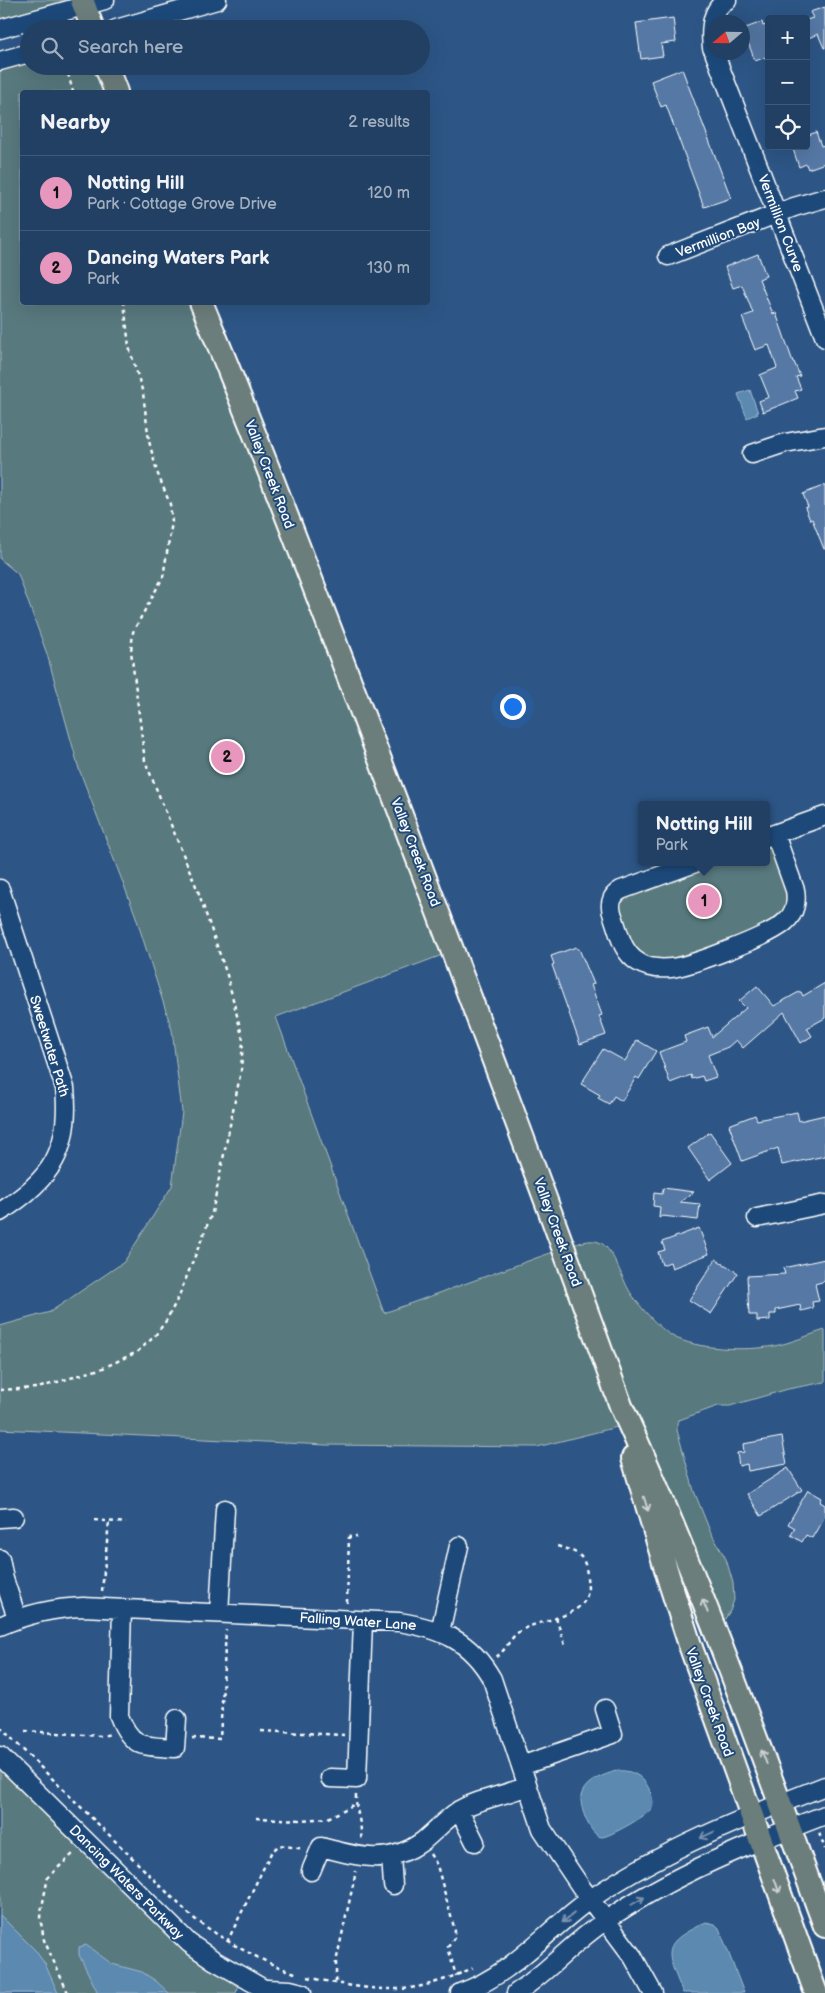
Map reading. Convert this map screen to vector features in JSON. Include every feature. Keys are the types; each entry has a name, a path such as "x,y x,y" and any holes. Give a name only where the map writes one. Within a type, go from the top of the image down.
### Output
{"main road":[{"path":"90,2 91,20"},
{"path":"109,75 115,90"},
{"name":"Valley Creek Road","path":"202,305 264,458 454,951 621,1406 652,1473 738,1690 825,1926"},
{"name":"Valley Creek Road","path":"621,1406 638,1480 670,1586 714,1714 816,1993"}],"street":[{"path":"147,20 217,0"},
{"path":"715,15 721,4 728,0"},
{"path":"32,20 90,2"},
{"path":"0,30 20,24"},
{"path":"0,61 20,55"},
{"name":"Vermillion Curve","path":"717,60 825,338"},
{"name":"Vermillion Bay","path":"668,256 825,198"},
{"path":"752,454 785,443 825,436"},
{"path":"687,866 620,890 614,896 611,903 611,912 624,947 630,956 638,962 654,968 680,967 754,940 787,921 794,908 795,890 771,836 825,816"},
{"name":"Sweetwater Path","path":"0,889 65,1088 67,1111 64,1135 57,1156 44,1177 24,1197 0,1212"},
{"path":"757,1218 825,1204"},
{"path":"224,1509 224,1613"},
{"path":"440,1632 459,1546"},
{"path":"0,1559 4,1579 17,1618"},
{"name":"Falling Water Lane","path":"0,1626 17,1618 58,1608 83,1607 399,1622 424,1626 440,1632 471,1650 484,1666 498,1696 542,1829 633,1957 653,1993"},
{"path":"122,1609 119,1716 124,1730 141,1746 174,1748 177,1719"},
{"path":"330,1778 357,1779 359,1736 355,1620"},
{"path":"521,1766 613,1734 605,1709"},
{"name":"Dancing Waters Parkway","path":"0,1756 189,1943 215,1961 269,1991 290,1990 302,1993"},
{"path":"311,1870 321,1847 359,1857 391,1856 422,1841 459,1810 527,1786"},
{"path":"460,1993 493,1978 517,1962 542,1938 591,1899 665,1855 751,1814 825,1786"},
{"path":"459,1810 475,1842"},
{"path":"516,1993 531,1983 590,1931 673,1881 760,1840 825,1815"},
{"path":"391,1856 393,1885"}],"path":[{"path":"68,75 72,90"},
{"path":"0,1390 38,1388 103,1368 137,1352 154,1338 166,1321 179,1296 212,1213 241,1071 244,1040 227,975 198,890 145,761 131,651 133,632 163,577 172,522 170,504 157,472 149,441 143,393 129,347 124,305"},
{"path":"94,1520 126,1523"},
{"path":"102,1590 109,1522"},
{"path":"355,1620 348,1537 357,1536"},
{"path":"484,1666 502,1653 509,1641 521,1630 556,1618 575,1609 582,1603 588,1591 585,1562 578,1553 557,1546"},
{"path":"175,1738 220,1739 224,1613"},
{"path":"556,1618 565,1644"},
{"path":"0,1727 192,1917 227,1942 282,1969 309,1978 400,1989 427,1985 456,1976 478,1966"},
{"path":"25,1731 102,1736 124,1730"},
{"path":"261,1732 359,1736"},
{"path":"336,1982 336,1962 359,1857 362,1830 355,1804 357,1779"},
{"path":"256,1818 302,1820 328,1818 355,1804"},
{"path":"68,1993 44,1940 40,1917 48,1877 86,1842 100,1826"},
{"path":"821,1837 825,1849"},
{"path":"422,1841 437,1865 455,1931 454,1938 448,1948 456,1976"},
{"path":"227,1942 272,1853 279,1845 319,1852"}],"green space":[{"path":"0,0 82,0 27,20 20,20 20,23 0,30"},
{"path":"20,55 20,75 109,75 115,90 20,90 20,305 202,305 453,951 276,1017 384,1313 564,1248 582,1242 597,1241 606,1247 614,1259 635,1300 656,1323 672,1336 682,1341 708,1347 763,1348 787,1343 825,1330 825,1382 788,1389 730,1406 718,1406 679,1420 677,1423 677,1430 694,1491 710,1531 726,1559 733,1583 734,1600 730,1611 721,1625 625,1425 537,1447 326,1445 0,1429 0,1326 50,1312 124,1262 172,1186 182,1112 172,1030 135,914 79,769 47,654 18,574 0,559 0,61"},
{"path":"775,834 791,915 680,967 637,962 614,895 688,866 770,866 770,836"},
{"path":"0,1756 160,1916 242,1977 236,1993 0,1993"}],"water":[{"path":"750,390 758,413 747,418 738,394"},
{"path":"616,1771 633,1773 642,1779 649,1788 653,1805 648,1812 636,1820 602,1837 597,1835 589,1825 581,1804 581,1797 584,1788 592,1781"},
{"path":"0,1915 35,1950 45,1964 58,1993 0,1993"},
{"path":"706,1922 715,1924 719,1928 744,1993 683,1993 670,1957 670,1949 680,1936"},
{"path":"86,1945 112,1964 142,1972 169,1993 98,1993 79,1955 79,1947"}],"building":[{"path":"825,7 825,48 818,34 810,37 810,19 813,18 810,12"},
{"path":"673,18 676,42 661,44 663,56 641,59 636,23"},
{"path":"762,22 763,26 765,25 765,57 755,61 750,48 750,26"},
{"path":"682,69 731,198 704,207 666,105 661,107 651,81"},
{"path":"816,132 821,146 825,145 825,163 808,169 806,164 799,167 793,150 810,150 810,134"},
{"path":"758,254 766,276 759,279 773,314 776,313 793,362 800,376 796,377 801,389 795,391 798,398 763,412 759,401 769,397 760,375 777,368 769,345 755,350 742,317 753,313 742,285 733,288 725,267"},
{"path":"825,485 824,549 812,519 810,520 805,508 808,507 803,494"},
{"path":"576,947 579,949 594,984 591,985 602,1015 599,1016 606,1035 580,1044 552,965 554,964 551,956"},
{"path":"825,983 825,1018 807,1028 812,1036 801,1043 784,1012 743,1048 736,1040 728,1047 708,1055 716,1077 704,1081 702,1076 692,1079 691,1075 670,1083 659,1052 686,1042 684,1036 708,1027 712,1037 746,1008 739,1001 757,986 774,1006 799,992 803,996"},
{"path":"637,1040 656,1051 639,1079 636,1077 622,1101 614,1096 609,1104 598,1098 600,1095 581,1084 603,1049 625,1061"},
{"path":"797,1112 799,1121 825,1115 825,1156 782,1165 778,1148 742,1161 729,1125 755,1115 757,1120"},
{"path":"710,1132 732,1163 710,1180 688,1148"},
{"path":"663,1188 694,1192 680,1202 700,1204 698,1220 662,1216 659,1218 660,1207 653,1206 654,1193 662,1194"},
{"path":"699,1228 709,1254 672,1268 670,1262 662,1265 658,1252 665,1250 662,1242"},
{"path":"716,1259 738,1273 711,1314 689,1300"},
{"path":"825,1259 825,1281 815,1284 819,1301 812,1302 813,1308 801,1311 800,1305 776,1310 776,1314 770,1314 770,1320 757,1321 757,1315 749,1315 747,1276 785,1274 783,1268"},
{"path":"782,1437 787,1464 748,1471 747,1464 739,1466 737,1453 744,1452 743,1444"},
{"path":"788,1468 802,1490 761,1516 747,1494"},
{"path":"808,1490 822,1498 820,1502 825,1505 825,1516 812,1538 806,1535 802,1542 791,1535 795,1528 788,1524"}],"place":[{"name":"Dancing Waters Park","path":"227,757"},
{"name":"Notting Hill","path":"704,901"}]}
